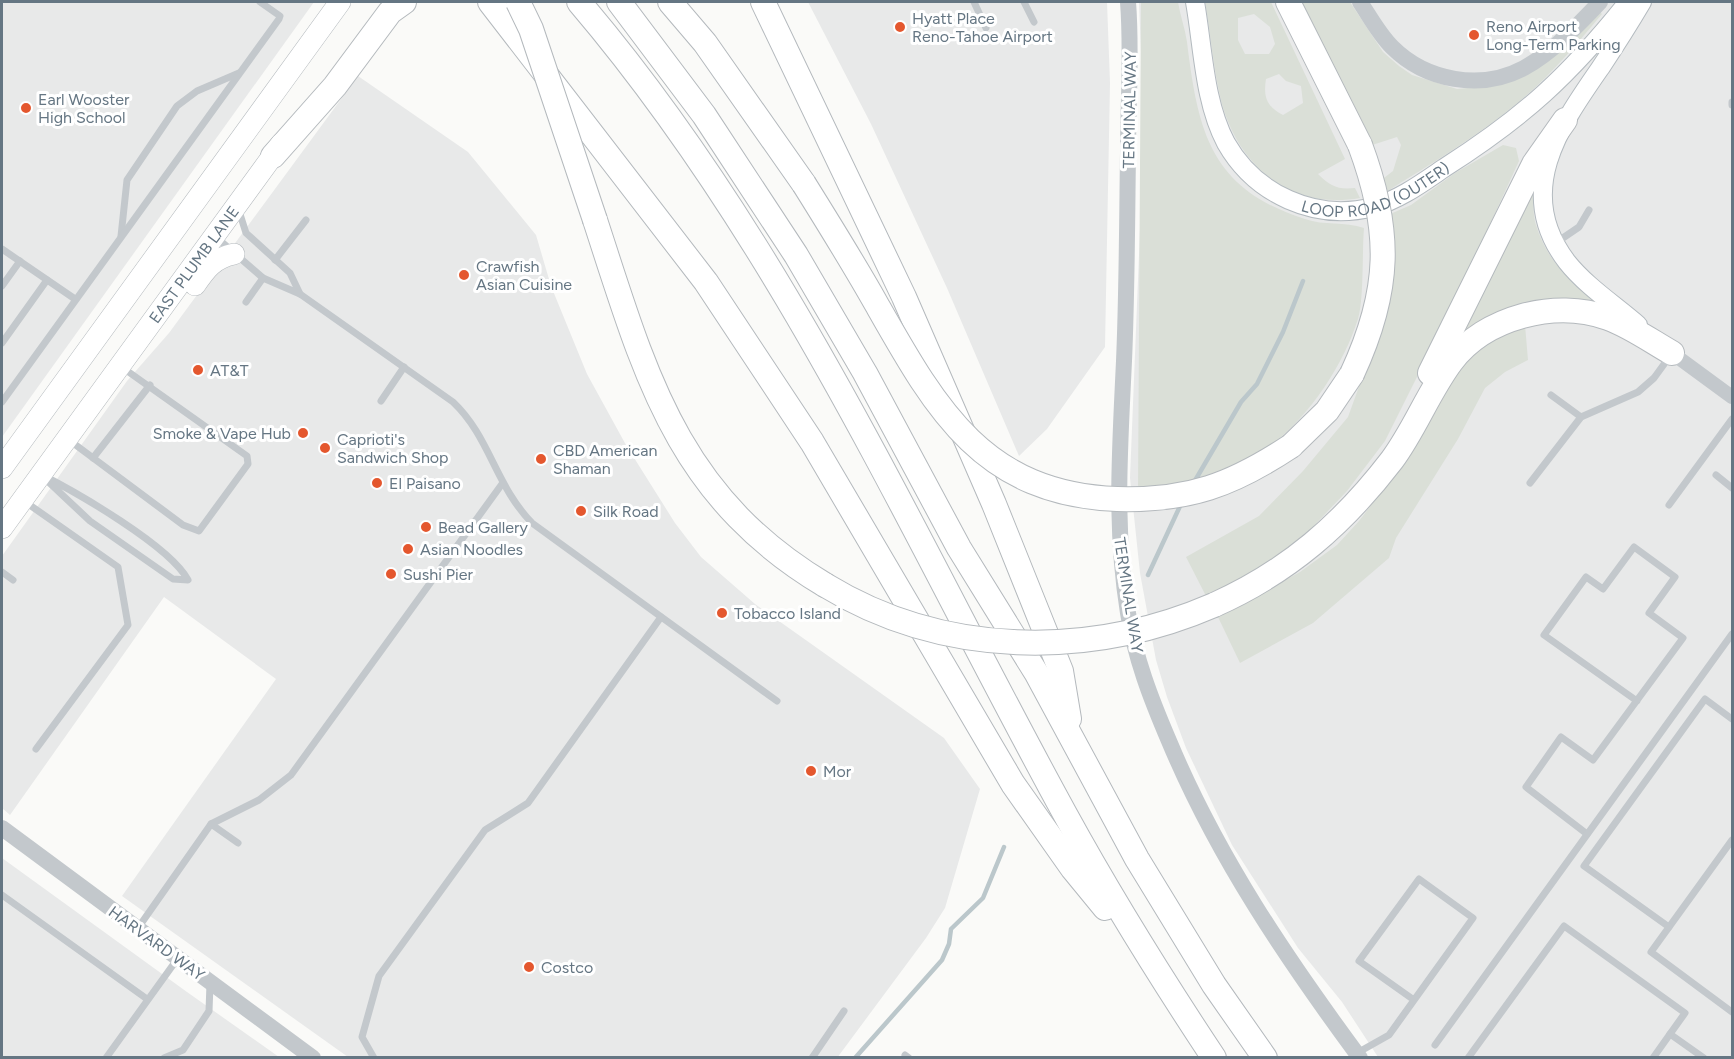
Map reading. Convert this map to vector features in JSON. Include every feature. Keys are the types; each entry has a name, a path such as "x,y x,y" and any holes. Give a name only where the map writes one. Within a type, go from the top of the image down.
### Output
{"highway":[{"path":"273,156 335,86 390,12 404,2"},
{"path":"479,2 510,28"},
{"path":"490,2 706,282 812,442 1013,784 1073,869 1153,964"},
{"path":"518,2 535,40 647,376 690,459 725,504 762,540 825,585 865,606 941,632 988,640 1034,644 1101,639 1159,626 1242,592 1315,543 1347,515 1411,433 1452,361 1476,338 1507,321 1557,311 1591,314 1623,325 1672,353"},
{"path":"579,2 630,62 664,108 727,199 790,299 870,442 1066,816 1153,964 1214,1058"},
{"path":"619,2 704,115 796,255 865,374 959,548 1037,674 1137,859 1214,985 1265,1058"},
{"path":"670,2 705,43 804,184 912,367 947,418 986,455 1024,478 1084,497 1164,498 1231,482 1254,471 1291,446 1327,411 1352,374 1377,313 1384,244 1381,212 1360,145 1288,2"},
{"path":"763,2 904,297 994,504 1061,671 1073,739"},
{"path":"1378,477 1534,164 1564,120"}],"main road":[{"path":"2,468 340,2"},
{"path":"214,234 205,226 200,212 338,20 346,2"},
{"name":"EAST PLUMB LANE","path":"2,528 385,2"},
{"name":"LOOP ROAD (OUTER)","path":"1195,2 1212,107 1221,131 1236,158 1261,185 1284,199 1310,207 1344,211 1374,207 1399,197 1508,125 1572,69 1628,2"},
{"path":"1642,2 1564,120 1551,149 1544,183 1544,206 1554,243 1577,273 1672,353"},
{"path":"125,358 166,324 209,265 222,257 234,254"}],"street":[{"name":"TERMINAL WAY","path":"1128,2 1130,79 1125,336 1117,482 1119,544 1128,615 1148,691 1201,811 1258,912 1303,981 1358,1055"},
{"path":"1360,2 1383,38 1412,63 1448,78 1477,80 1509,74 1536,60 1600,2"},
{"path":"1672,353 1732,397"},
{"name":"HARVARD WAY","path":"2,831 138,928 313,1058"}],"lane":[{"path":"2,402 280,16 260,2"},
{"path":"974,2 986,28"},
{"path":"1024,2 1034,22"},
{"path":"120,238 127,180 177,106 197,91 240,72"},
{"path":"237,205 246,233 290,273 300,294"},
{"path":"1554,243 1579,227 1589,210"},
{"path":"275,260 306,220"},
{"path":"214,234 262,278 300,294 465,413 483,440 502,484 532,523 777,701"},
{"path":"2,249 75,299"},
{"path":"2,286 20,261"},
{"path":"246,302 262,278"},
{"path":"2,343 47,280"},
{"path":"1530,483 1581,417 1638,392 1654,378 1672,353"},
{"path":"66,438 191,530 199,531 248,464 247,456 150,385 125,358"},
{"path":"381,401 404,367"},
{"path":"93,458 150,385"},
{"path":"1551,395 1581,417"},
{"path":"1669,505 1732,419"},
{"path":"40,474 79,493 123,524 181,567 188,580 173,579 90,521 40,474"},
{"path":"1716,475 1732,488"},
{"path":"138,928 211,824 259,800 291,775 502,484"},
{"path":"22,500 118,567 128,625 36,749"},
{"path":"1587,834 1526,787 1561,736 1593,760 1637,701 1683,638 1649,613 1675,577 1634,547 1603,589 1586,577 1544,635 1637,701"},
{"path":"2,572 13,580"},
{"path":"374,1058 362,1037 380,976 485,830 528,803 661,617"},
{"path":"1435,1045 1732,634"},
{"path":"1669,927 1584,866 1706,699 1732,718"},
{"path":"211,824 238,843"},
{"path":"1732,840 1651,952 1732,1012"},
{"path":"1358,1055 1389,1035 1473,918 1419,879 1359,962 1414,1000"},
{"path":"2,895 147,999"},
{"path":"1468,1058 1564,926 1685,1014 1653,1058"},
{"path":"106,1058 178,958"},
{"path":"174,1058 184,1056 209,1011 210,981"},
{"path":"812,1058 844,1011"},
{"path":"1670,1034 1704,1058"},
{"path":"164,1058 184,1056"}],"shaded area":[{"path":"2,2 314,2 2,437"},
{"path":"808,2 1107,2 1110,83 1105,347 1047,429 1019,456 947,288 871,124"},
{"path":"1139,2 1732,2 1732,1057 1378,1057 1342,1002 1298,948 1232,845 1186,748 1167,697 1156,660 1140,573 1130,478 1144,131"},
{"path":"1141,2 1178,2 1204,129 1214,153 1229,173 1248,191 1273,206 1312,221 1364,228 1362,288 1358,319 1336,369 1302,416 1282,437 1235,468 1183,485 1138,493"},
{"path":"1205,2 1271,2 1345,159 1318,174 1326,182 1335,186 1355,188 1360,198 1338,200 1297,193 1279,184 1248,157 1223,107 1216,77","holes":["1254,14 1270,27 1275,44 1269,54 1245,54 1238,40 1238,18","1279,74 1286,81 1301,86 1303,103 1283,115 1273,109 1267,101 1265,91 1266,79"]},
{"path":"1294,2 1350,2 1383,52 1399,66 1412,75 1457,89 1499,85 1599,11 1602,14 1553,70 1520,101 1470,138 1383,194 1380,181 1393,171 1401,145 1397,137 1366,147"},
{"path":"358,76 468,152 536,235 551,286 587,374 626,445 675,523 701,557 755,604 944,738 980,789 945,908 926,938 837,1058 348,1057 122,896 276,679 164,597 10,815 2,808 2,556 127,381 169,333"},
{"path":"1503,145 1516,148 1519,161 1452,307 1385,441 1347,491 1308,532 1261,568 1207,598 1186,557 1259,516 1303,471 1348,417 1374,345 1388,215 1411,205 1455,173"},
{"path":"1533,182 1535,220 1548,252 1564,274 1607,310 1582,304 1455,345"},
{"path":"1525,325 1528,360 1505,372 1485,388 1458,439 1396,538 1389,558 1313,623 1240,663 1218,617 1300,572 1337,545 1359,521 1401,466 1442,388 1486,341"},
{"path":"2,858 187,992 279,1057 2,1057"}],"waterway":[{"path":"1193,484 1241,402 1257,384 1283,332 1303,281"},
{"path":"1148,575 1181,504"},
{"path":"855,1058 942,960 949,944 951,929 983,898 1004,847"}],"place":[{"name":"Hyatt Place Reno-Tahoe Airport","path":"900,27"},
{"name":"Reno Airport Long-Term Parking","path":"1474,35"},
{"name":"Earl Wooster High School","path":"26,108"},
{"name":"Crawfish Asian Cuisine","path":"464,275"},
{"name":"AT&T","path":"198,370"},
{"name":"Smoke & Vape Hub","path":"303,433"},
{"name":"Caprioti's Sandwich Shop","path":"325,448"},
{"name":"CBD American Shaman","path":"541,459"},
{"name":"El Paisano","path":"377,483"},
{"name":"Silk Road","path":"581,511"},
{"name":"Bead Gallery","path":"426,527"},
{"name":"Asian Noodles","path":"408,549"},
{"name":"Sushi Pier","path":"391,574"},
{"name":"Tobacco Island","path":"722,613"},
{"name":"Mor","path":"811,771"},
{"name":"Costco","path":"529,967"}]}
